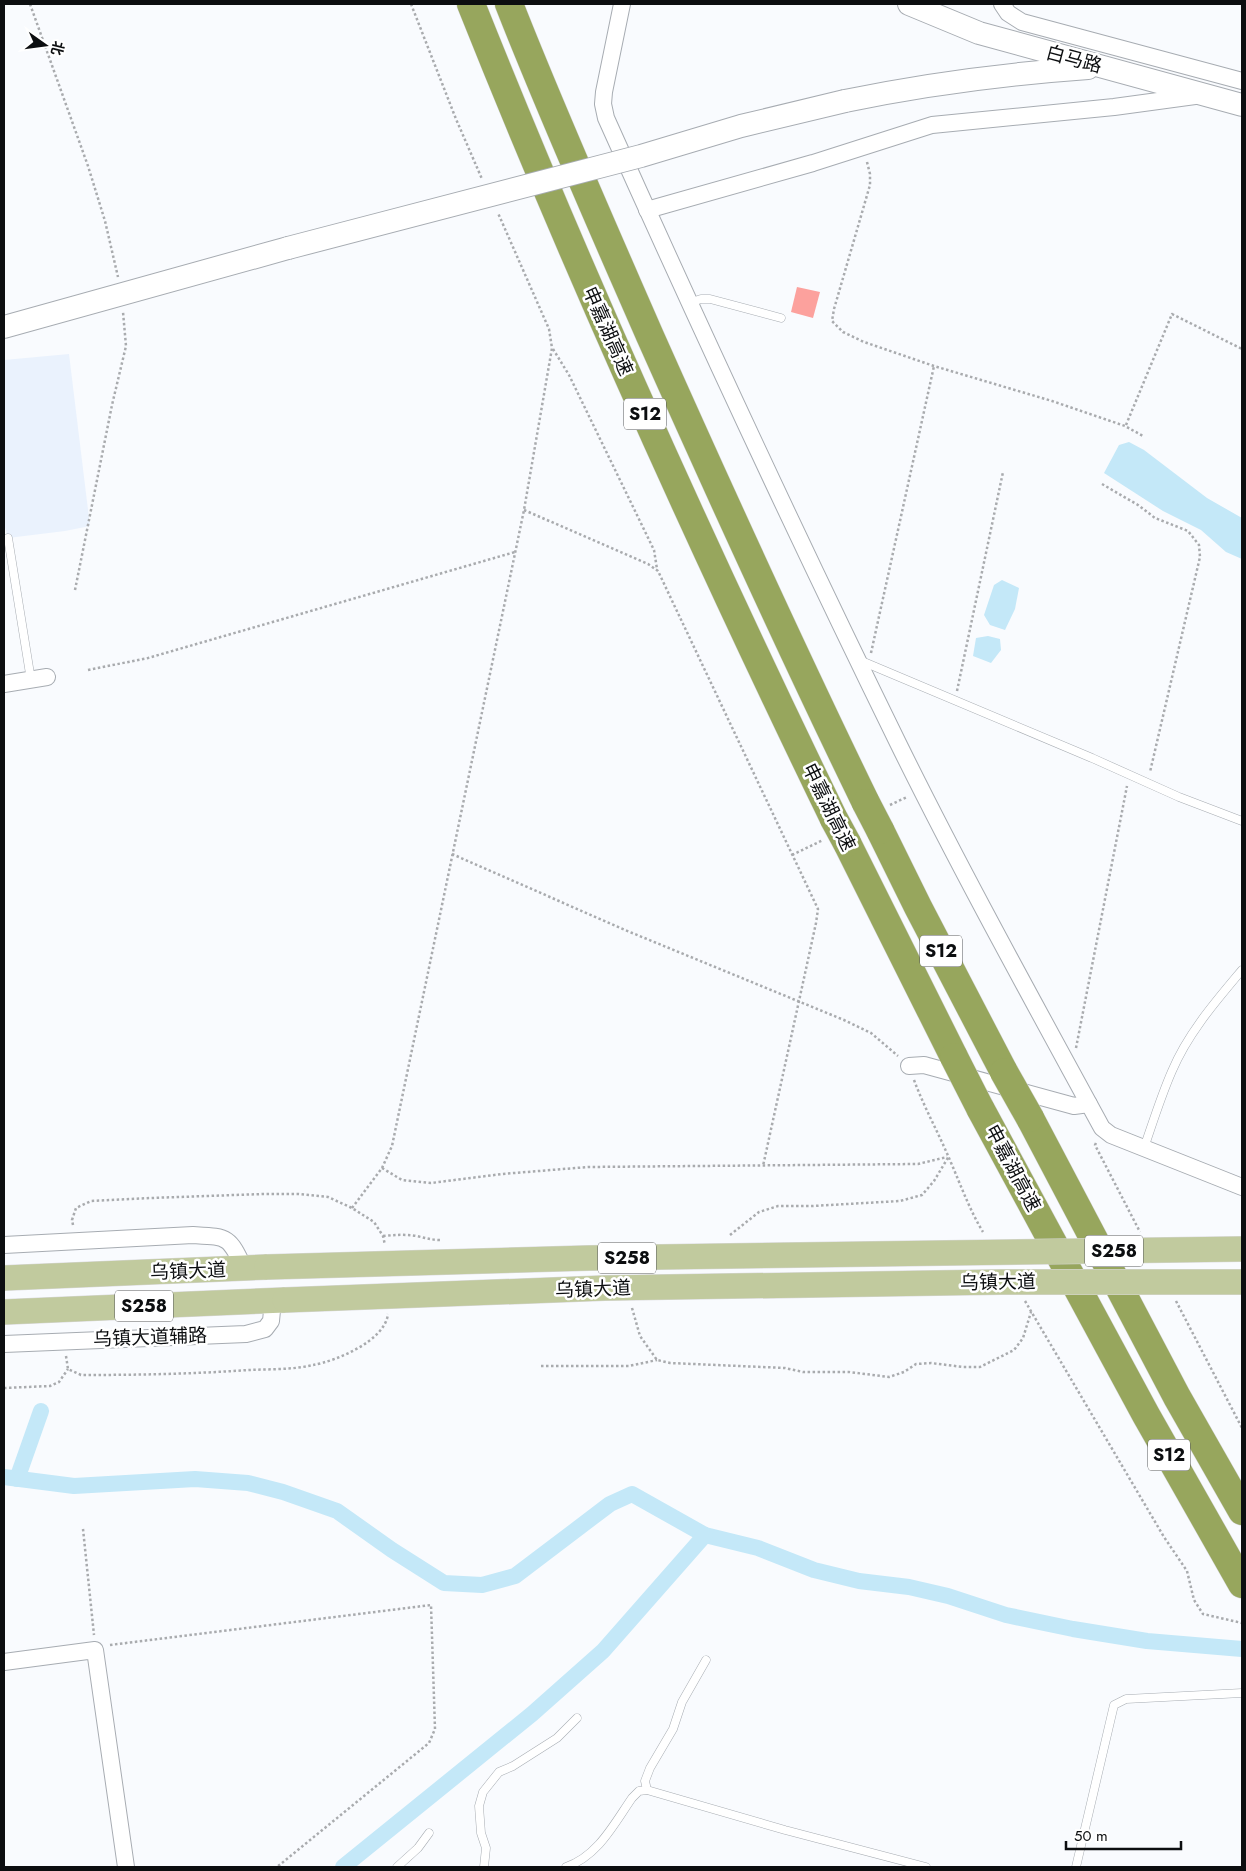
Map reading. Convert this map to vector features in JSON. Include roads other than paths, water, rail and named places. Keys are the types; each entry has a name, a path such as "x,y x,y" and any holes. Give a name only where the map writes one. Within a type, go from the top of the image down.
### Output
{"highway":[{"name":"申嘉湖高速","path":"471,4 573,252 723,584 834,819 980,1108 1155,1431 1242,1584"},
{"name":"申嘉湖高速","path":"509,4 569,151 696,440 782,629 866,803 1004,1072 1177,1397 1242,1511"}],"main road":[{"name":"乌镇大道","path":"4,1278 589,1258 1242,1249"},
{"name":"乌镇大道","path":"4,1312 605,1288 1002,1282 1242,1282"}],"street":[{"path":"622,4 604,92 603,104 606,118 756,449 863,661 899,745 987,916 1102,1128 1111,1135 1242,1187"},
{"name":"白马路","path":"909,4 979,33 1242,105"},
{"path":"1002,4 1008,13 1022,22 1242,81"},
{"path":"4,327 288,248 640,156 741,126 845,101 936,83 1000,75 1104,67"},
{"path":"647,210 813,163 932,125 1114,107 1204,94"},
{"path":"4,684 47,677"},
{"path":"909,1066 924,1065 1074,1106 1089,1104"},
{"path":"4,1245 193,1235 217,1236 228,1240 255,1268"},
{"name":"乌镇大道辅路","path":"4,1344 246,1334 265,1329 271,1321 279,1300"},
{"path":"4,1662 95,1650 126,1867"}],"lane":[{"path":"689,303 701,299 710,299 781,318"},
{"path":"8,538 31,680"},
{"path":"863,661 1179,797 1242,821"},
{"path":"1144,1148 1172,1070 1190,1038 1211,1007 1242,970"},
{"path":"647,1790 645,1781 650,1768 672,1729 682,1702 706,1660"},
{"path":"1076,1867 1114,1706 1126,1699 1242,1693"},
{"path":"484,1867 486,1848 481,1833 479,1806 483,1792 499,1772 513,1766 557,1738 577,1718"},
{"path":"566,1867 582,1860 594,1851 632,1798 639,1791 647,1790 785,1830 926,1867"},
{"path":"397,1867 418,1848 429,1833"}],"water":[{"path":"1129,442 1144,450 1207,498 1242,518 1242,559 1226,552 1201,530 1163,511 1104,473 1119,445"},
{"path":"1002,580 1019,588 1015,609 1005,630 990,625 984,615 994,585"},
{"path":"988,636 1000,639 1001,650 991,663 973,656 976,638"}],"waterway":[{"path":"17,1479 41,1411"},
{"path":"4,1477 74,1486 195,1479 248,1483 283,1492 337,1511 392,1550 444,1583 482,1585 515,1576 610,1504 632,1494 705,1535 758,1548 814,1570 859,1581 909,1587 948,1596 1006,1615 1073,1629 1147,1641 1242,1649"},
{"path":"343,1867 532,1714 603,1651 705,1535"}]}
